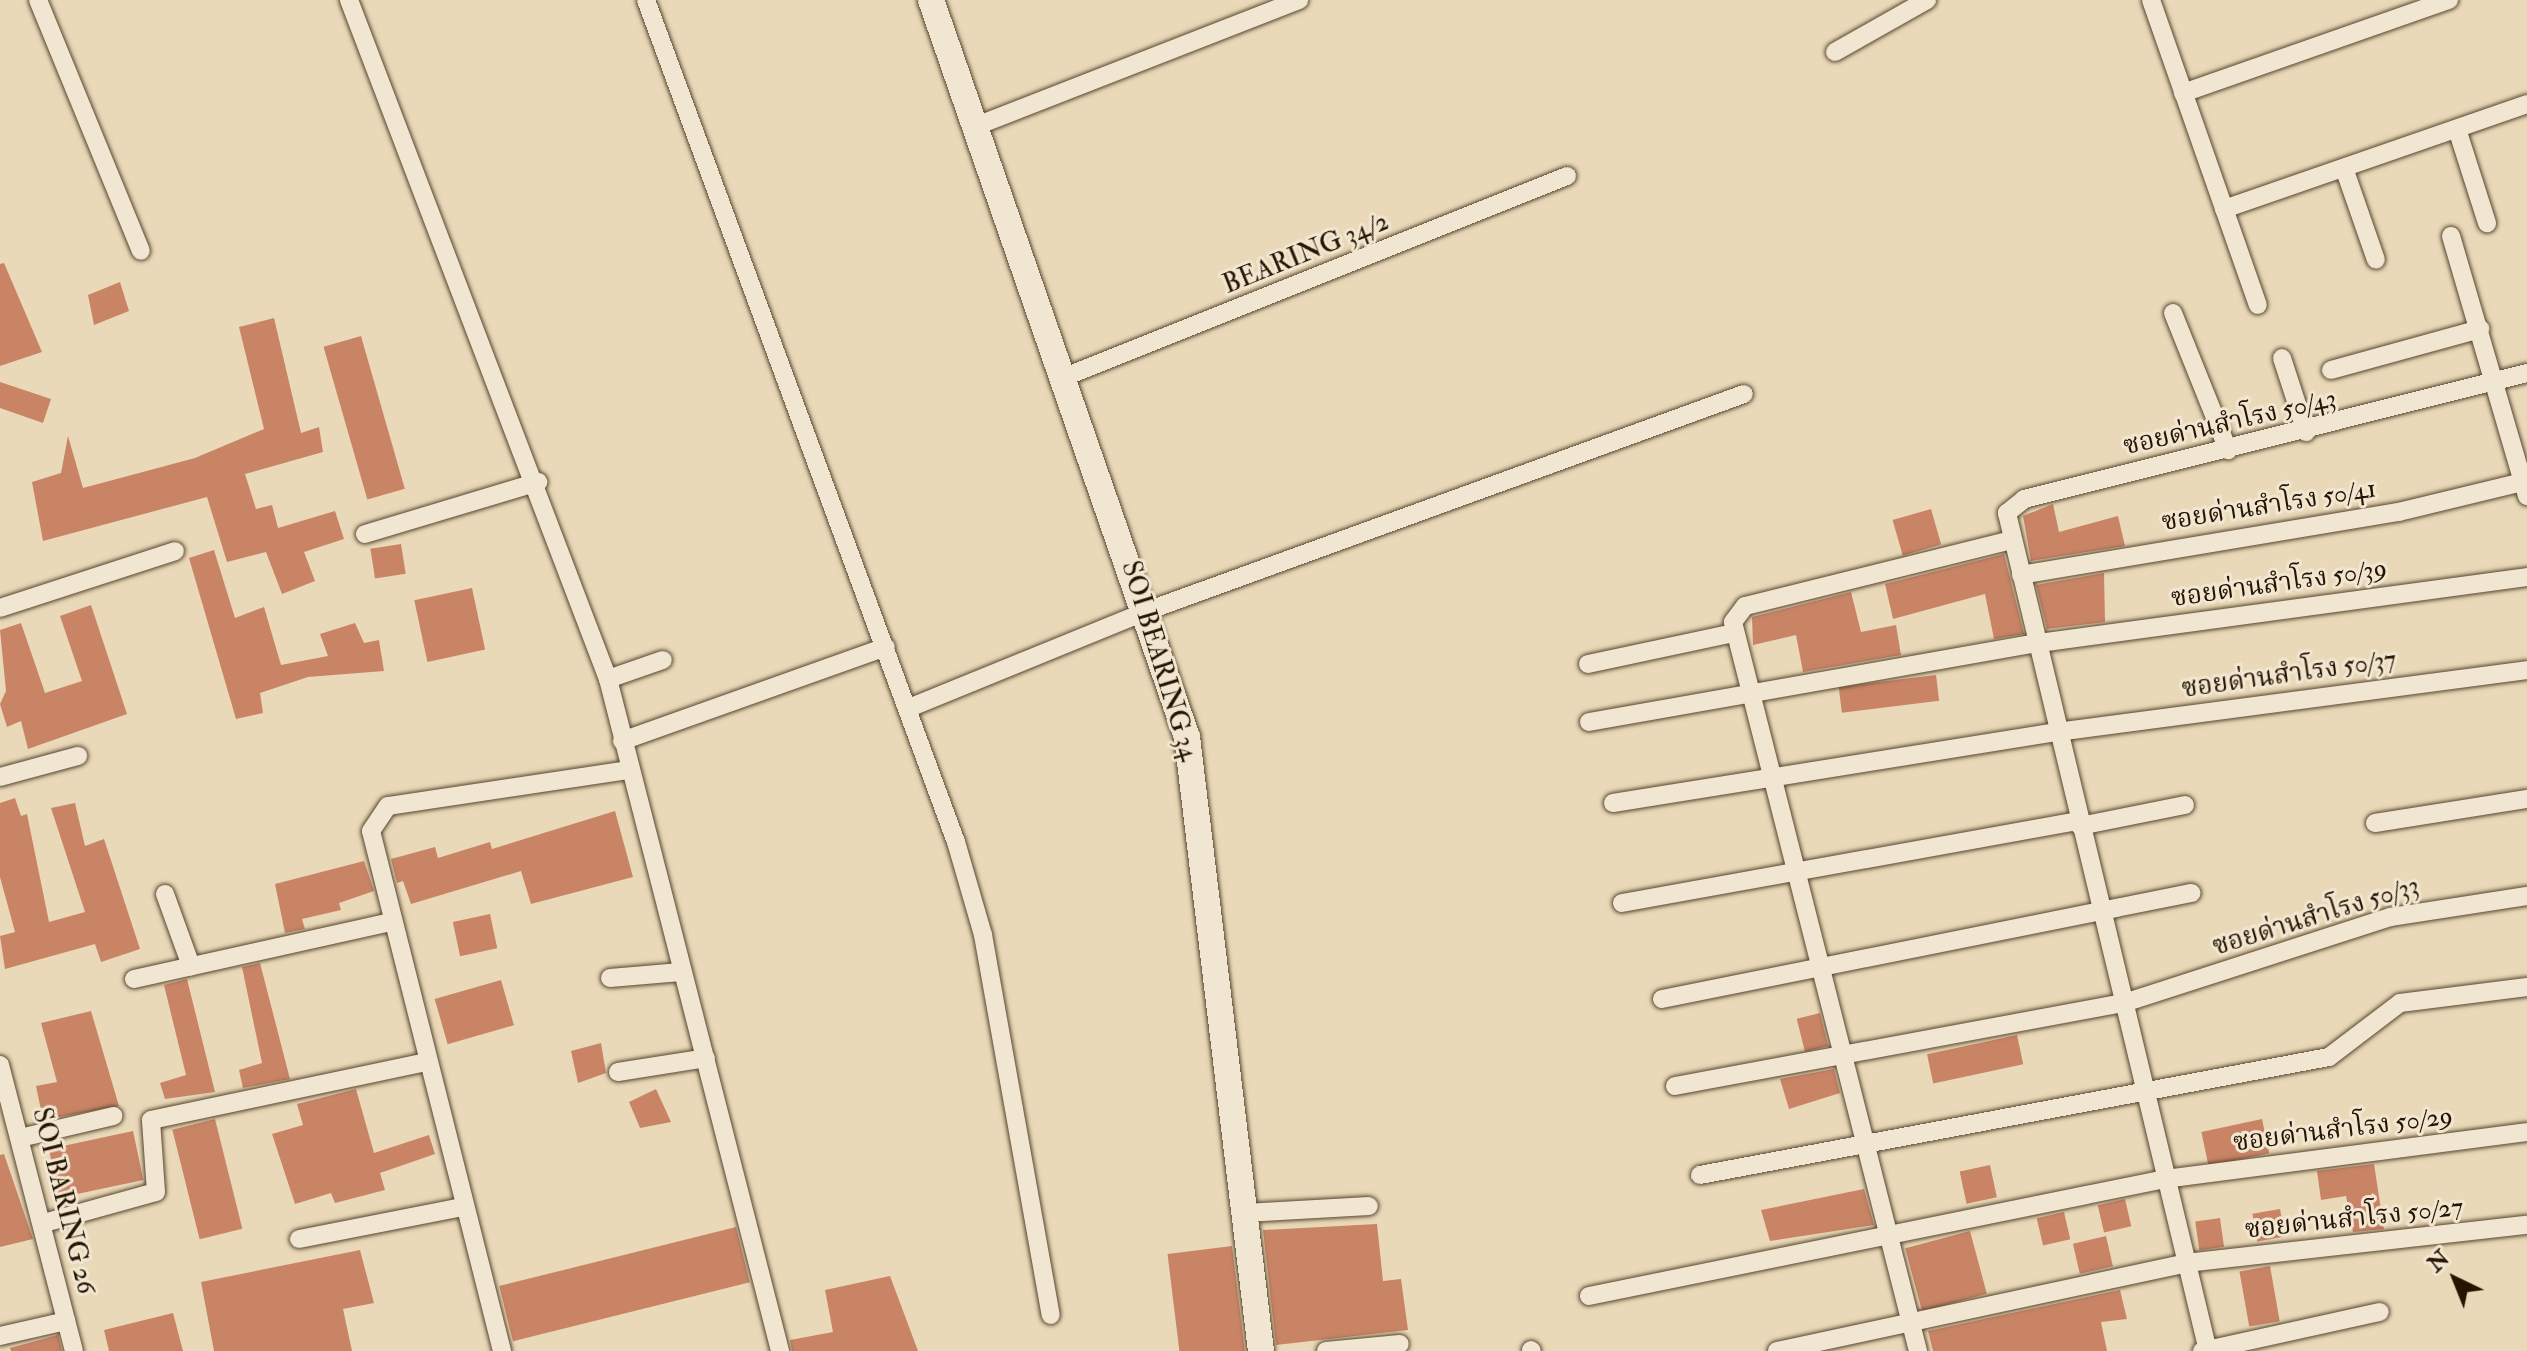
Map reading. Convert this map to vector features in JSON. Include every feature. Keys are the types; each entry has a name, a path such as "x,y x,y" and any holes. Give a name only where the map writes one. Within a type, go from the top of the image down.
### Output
{"street":[{"path":"38,0 141,251"},
{"path":"349,0 538,482 608,679 780,1351"},
{"path":"646,0 909,708 983,935 1051,1315"},
{"name":"SOI BEARING 34","path":"931,0 1062,378 1147,611 1198,791 1261,1351"},
{"path":"976,126 1299,0"},
{"path":"1835,52 1927,0"},
{"path":"2151,0 2258,305"},
{"path":"2183,93 2449,0"},
{"path":"2224,209 2527,104"},
{"path":"2457,129 2487,223"},
{"path":"2344,168 2376,260"},
{"name":"BEARING 34/2","path":"1062,378 1567,176"},
{"path":"2451,236 2526,486"},
{"path":"2173,313 2228,450"},
{"path":"2331,370 2480,329"},
{"path":"2282,358 2306,432"},
{"name":"ซอยด่านสำโรง 50/43","path":"2011,540 2007,513 2016,502 2306,432 2527,373"},
{"path":"909,708 1147,611 1744,394"},
{"path":"365,534 538,482"},
{"name":"ซอยด่านสำโรง 50/41","path":"2021,575 2399,512 2526,486"},
{"path":"1918,1351 1769,774 1734,633 1734,614 1745,606 2011,540 2039,643 2057,732 2206,1351 2380,1312"},
{"path":"0,608 175,551"},
{"name":"ซอยด่านสำโรง 50/39","path":"1589,722 2039,643 2527,577"},
{"path":"1588,664 1734,633"},
{"path":"622,741 886,647"},
{"path":"608,679 663,660"},
{"name":"ซอยด่านสำโรง 50/37","path":"1613,803 1769,774 2057,732 2527,670"},
{"path":"0,777 78,756"},
{"path":"502,1351 462,1207 371,831 388,806 630,770"},
{"path":"2375,823 2527,799"},
{"path":"1622,903 1795,869 2185,805"},
{"path":"1662,999 1819,964 2191,893"},
{"path":"165,894 191,966"},
{"name":"ซอยด่านสำโรง 50/33","path":"1675,1086 1842,1050 2124,1003 2391,917 2527,896"},
{"path":"134,979 391,922"},
{"path":"610,978 681,972"},
{"path":"1700,1175 1863,1139 2329,1057 2400,1003 2527,987"},
{"path":"618,1072 706,1058"},
{"path":"44,1223 156,1192 151,1120 427,1062"},
{"name":"SOI BARING 26","path":"0,1065 44,1223 74,1351"},
{"path":"20,1138 113,1116"},
{"name":"ซอยด่านสำโรง 50/29","path":"1589,1296 1889,1230 2165,1179 2527,1132"},
{"path":"1245,1213 1369,1206"},
{"path":"299,1239 462,1207"},
{"name":"ซอยด่านสำโรง 50/27","path":"1777,1351 1818,1347 1910,1321 2186,1263 2527,1225"},
{"path":"0,1336 66,1321"},
{"path":"1326,1351 1400,1344"}],"building":[{"path":"4,263 42,352 0,366 0,264"},
{"path":"120,282 129,311 94,325 88,295"},
{"path":"274,318 301,433 319,427 323,452 245,474 256,509 272,505 278,528 335,511 344,539 304,552 315,581 282,594 266,552 227,562 207,497 43,541 32,482 61,473 68,436 83,488 195,458 264,429 239,327"},
{"path":"361,336 405,489 367,500 324,347"},
{"path":"0,382 51,399 43,423 0,408"},
{"path":"2053,504 2059,532 2118,516 2125,546 2031,561 2023,516"},
{"path":"1931,509 1941,545 1903,556 1893,520"},
{"path":"401,544 406,574 375,578 370,549"},
{"path":"214,550 235,618 264,607 281,665 328,656 320,634 355,623 364,643 379,640 384,671 308,677 260,693 263,713 236,719 189,558"},
{"path":"2004,554 2024,634 1994,639 1985,594 1893,619 1885,584"},
{"path":"2104,573 2105,622 2047,629 2036,585"},
{"path":"472,588 485,650 427,662 414,600"},
{"path":"1851,592 1861,632 1896,625 1901,655 1803,672 1796,635 1753,645 1752,617"},
{"path":"91,605 127,714 28,749 21,721 7,727 0,704 6,691 0,630 21,623 45,693 82,681 60,616"},
{"path":"1936,675 1939,701 1842,713 1839,687"},
{"path":"15,798 21,816 27,814 49,922 85,912 51,808 75,803 85,846 104,839 140,949 101,962 95,944 5,969 0,936 15,932 0,877 0,803"},
{"path":"615,811 633,877 531,904 521,871 411,904 403,881 397,883 391,859 435,847 438,858 490,842 492,849"},
{"path":"364,861 374,891 339,903 341,910 302,919 305,929 285,933 275,884"},
{"path":"490,914 497,948 460,956 453,922"},
{"path":"260,963 290,1079 243,1088 239,1070 262,1063 242,967"},
{"path":"187,979 215,1092 165,1099 160,1083 186,1075 164,985"},
{"path":"501,980 514,1025 448,1044 435,999"},
{"path":"91,1011 119,1106 43,1120 36,1086 57,1082 41,1023"},
{"path":"1820,1013 1828,1046 1805,1052 1797,1019"},
{"path":"2017,1035 2023,1064 1933,1083 1927,1054"},
{"path":"601,1043 606,1073 578,1083 571,1051"},
{"path":"1834,1069 1840,1093 1789,1109 1780,1079"},
{"path":"356,1089 374,1153 429,1135 435,1154 380,1173 385,1190 335,1203 331,1193 295,1204 272,1134 303,1125 297,1104"},
{"path":"656,1089 671,1122 640,1128 629,1102"},
{"path":"215,1119 242,1229 200,1239 172,1130"},
{"path":"2262,1119 2269,1153 2209,1166 2201,1132"},
{"path":"133,1131 143,1180 59,1198 49,1149"},
{"path":"4,1154 33,1239 0,1247 0,1155"},
{"path":"2374,1164 2384,1229 2353,1232 2346,1196 2321,1200 2317,1171"},
{"path":"1990,1165 1997,1197 1967,1204 1960,1171"},
{"path":"1864,1189 1874,1225 1770,1241 1761,1210"},
{"path":"2125,1199 2131,1226 2104,1233 2098,1205"},
{"path":"2280,1209 2285,1237 2257,1241 2252,1214"},
{"path":"2064,1212 2070,1239 2043,1246 2037,1218"},
{"path":"2220,1218 2224,1247 2199,1250 2195,1221"},
{"path":"1377,1224 1383,1281 1401,1279 1408,1330 1276,1345 1263,1230"},
{"path":"736,1227 750,1282 513,1341 499,1286"},
{"path":"1970,1231 1987,1294 1922,1311 1905,1248"},
{"path":"2106,1236 2113,1266 2080,1274 2073,1244"},
{"path":"1232,1246 1245,1351 1179,1351 1167,1254"},
{"path":"360,1250 374,1303 343,1309 352,1351 214,1351 201,1282"},
{"path":"2270,1266 2280,1321 2249,1327 2239,1271"},
{"path":"890,1276 918,1351 792,1351 790,1340 833,1332 825,1290"},
{"path":"2120,1290 2127,1319 2101,1322 2107,1351 1933,1351 1928,1331"},
{"path":"173,1313 183,1351 109,1351 104,1330"},
{"path":"58,1335 62,1351 11,1351 10,1348"}]}
